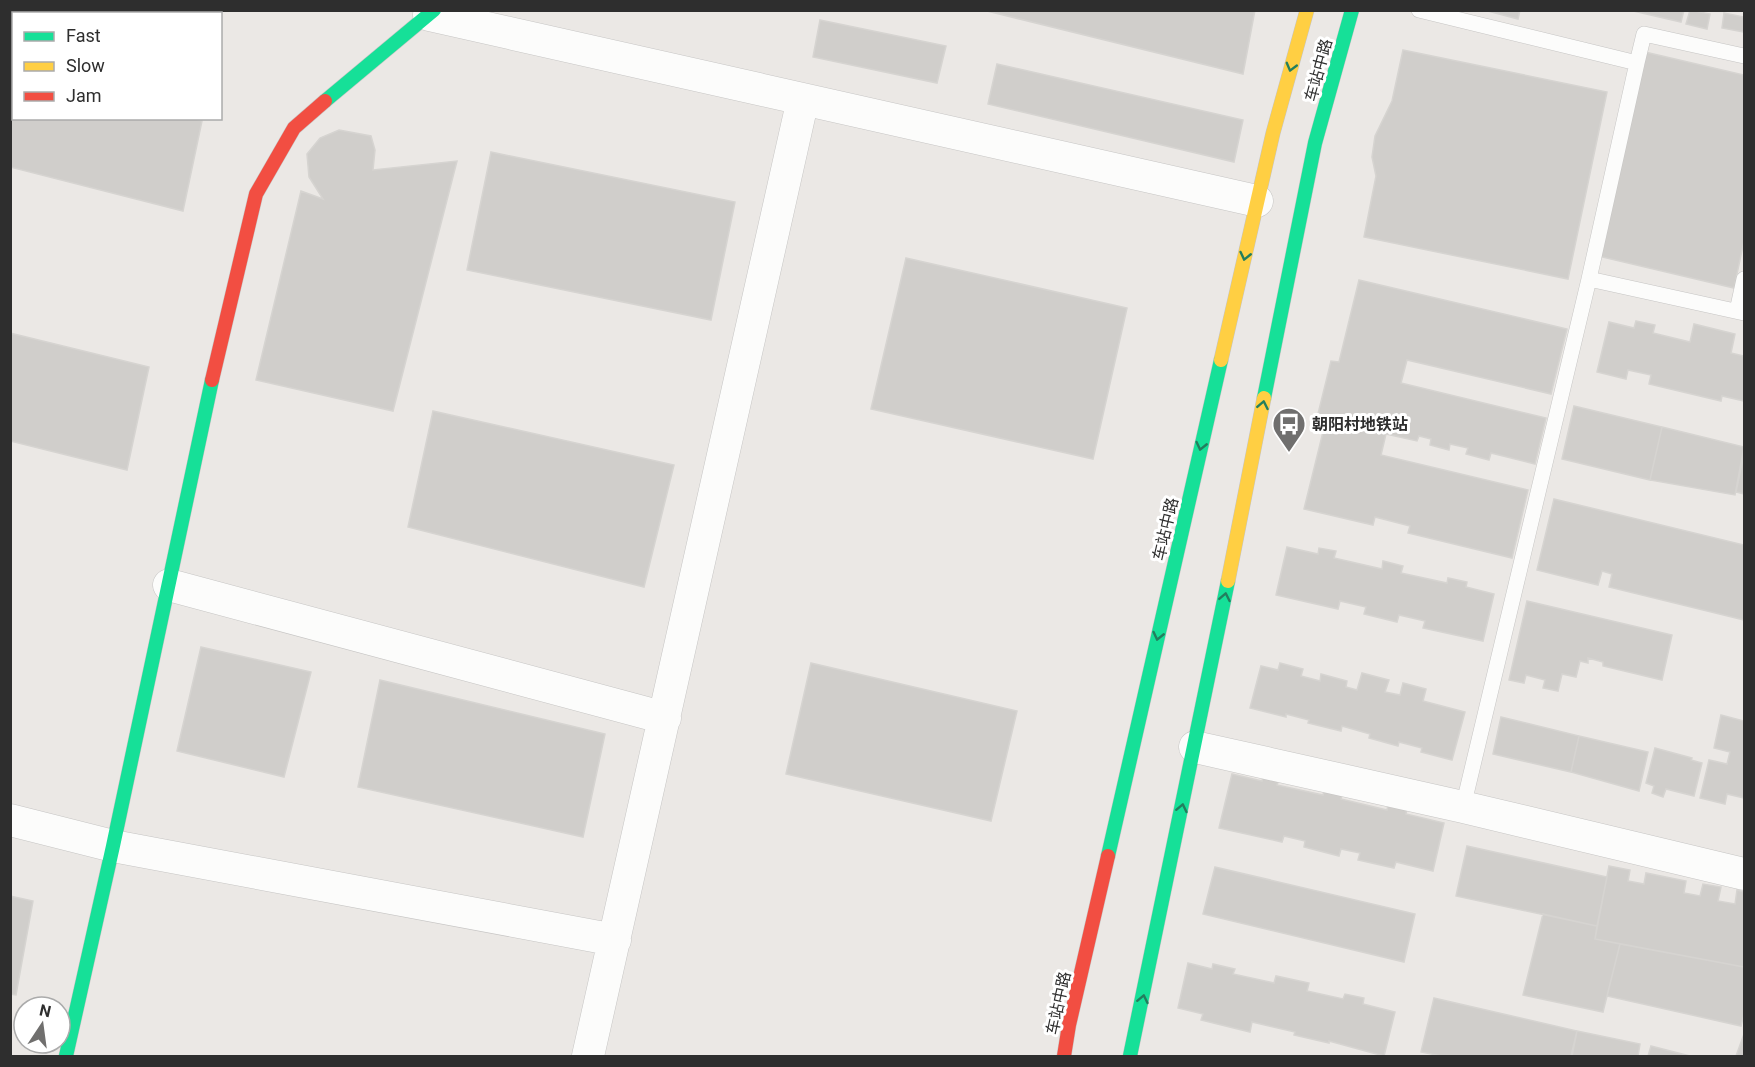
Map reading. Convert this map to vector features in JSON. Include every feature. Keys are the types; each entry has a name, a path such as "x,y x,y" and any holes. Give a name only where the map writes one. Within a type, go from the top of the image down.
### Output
{"main road":[{"name":"车站中路","path":"1064,1056 1069,1025 1257,201 1307,10"},
{"name":"车站中路","path":"1130,1056 1195,747 1315,143 1352,10"},
{"path":"66,1056 217,356 256,194 294,128 357,72 432,13"}],"street":[{"path":"432,13 1257,201"},
{"path":"588,1056 803,99"},
{"path":"169,585 665,718"},
{"path":"1195,747 1463,807 1744,874"},
{"path":"10,820 113,846 615,939"}],"lane":[{"path":"1419,10 1637,63"},
{"path":"1463,807 1589,279 1644,34 1744,56"},
{"path":"1589,279 1741,312 1744,279"}],"building":[{"path":"983,10 1255,10 1243,74"},
{"path":"1484,10 1520,10 1518,19"},
{"path":"1629,10 1684,10 1681,22"},
{"path":"1690,10 1710,14 1707,29 1686,24"},
{"path":"1724,13 1744,17 1744,32 1722,28"},
{"path":"820,20 946,46 937,83 813,57"},
{"path":"1403,50 1607,92 1568,279 1364,237 1376,176 1372,157 1375,136 1392,101"},
{"path":"1645,52 1744,75 1744,241 1734,288 1598,256"},
{"path":"997,64 1243,120 1234,162 988,104"},
{"path":"10,73 12,73 12,120 202,121 183,211 10,167"},
{"path":"339,130 371,136 375,150 373,170 457,161 393,411 256,380 301,191 323,199 309,177 307,154 320,138"},
{"path":"491,152 735,202 711,320 467,270"},
{"path":"906,258 1127,308 1093,459 871,409"},
{"path":"1359,280 1567,329 1551,394 1407,360 1401,383 1546,418 1535,464 1491,453 1489,460 1466,454 1468,448 1450,444 1449,450 1430,445 1431,439 1419,436 1417,441 1386,434 1381,455 1528,490 1512,558 1408,533 1410,526 1375,517 1373,525 1304,509 1324,428 1315,426 1331,361 1339,362"},
{"path":"1636,321 1655,325 1653,333 1690,342 1694,324 1735,334 1731,353 1744,356 1744,401 1722,396 1721,401 1649,384 1651,375 1628,370 1626,379 1597,372 1609,322 1634,328"},
{"path":"10,333 149,367 127,470 10,441"},
{"path":"1574,406 1662,427 1650,480 1562,459"},
{"path":"433,411 674,465 644,587 408,527"},
{"path":"1662,427 1744,447 1735,495 1650,480"},
{"path":"1744,454 1744,494 1736,492"},
{"path":"1554,499 1744,545 1744,620 1609,587 1612,574 1602,571 1598,585 1537,570"},
{"path":"1287,547 1318,554 1319,548 1336,551 1334,558 1382,569 1383,561 1403,566 1401,573 1447,583 1448,578 1467,582 1466,587 1494,594 1483,641 1423,628 1425,621 1399,615 1397,622 1364,614 1366,607 1340,601 1338,609 1276,595"},
{"path":"1527,601 1672,635 1662,680 1603,666 1603,662 1588,658 1588,663 1580,661 1576,677 1562,674 1558,691 1543,688 1545,680 1526,675 1524,683 1509,680"},
{"path":"201,647 311,672 284,777 177,751"},
{"path":"811,663 1017,711 991,821 786,774"},
{"path":"1280,663 1303,669 1301,676 1320,681 1321,674 1347,681 1346,687 1357,690 1362,673 1389,680 1385,692 1400,695 1403,683 1426,689 1423,701 1465,712 1452,760 1421,752 1422,748 1399,742 1398,746 1369,738 1370,734 1342,726 1341,731 1308,723 1309,720 1286,714 1286,717 1250,708 1261,666 1278,670"},
{"path":"380,680 605,734 583,837 358,787"},
{"path":"1721,715 1744,721 1744,798 1727,794 1725,804 1700,798 1709,760 1727,764 1730,752 1714,748"},
{"path":"1501,717 1579,736 1571,772 1493,754"},
{"path":"1579,736 1648,752 1639,791 1571,772"},
{"path":"1655,748 1702,763 1694,796 1666,789 1663,797 1652,793 1654,786 1646,783"},
{"path":"1232,774 1262,781 1263,775 1279,779 1277,785 1323,795 1325,788 1343,792 1341,799 1387,810 1388,804 1407,808 1406,814 1444,823 1433,871 1396,862 1394,868 1358,860 1360,853 1341,849 1339,856 1304,847 1305,841 1284,836 1282,842 1219,828"},
{"path":"1467,846 1607,877 1597,926 1456,896"},
{"path":"1609,866 1630,870 1628,881 1644,884 1646,873 1686,881 1684,893 1700,896 1703,884 1721,887 1718,901 1735,904 1737,890 1744,892 1744,967 1595,939"},
{"path":"1215,867 1415,914 1404,962 1203,914"},
{"path":"10,896 33,901 16,995 10,994"},
{"path":"1543,914 1597,926 1595,939 1620,944 1603,1012 1523,995"},
{"path":"1620,944 1744,967 1744,1014 1741,1026 1607,996"},
{"path":"1188,963 1212,969 1213,964 1235,969 1233,974 1274,983 1276,976 1309,983 1307,991 1343,999 1345,994 1364,998 1363,1004 1395,1012 1384,1056 1329,1041 1329,1043 1294,1035 1295,1032 1252,1022 1250,1032 1201,1020 1203,1014 1178,1008"},
{"path":"1434,998 1577,1031 1571,1056 1441,1056 1421,1052"},
{"path":"1577,1031 1640,1044 1638,1056 1572,1056"},
{"path":"1744,1034 1744,1056 1736,1056"},
{"path":"1651,1046 1690,1056 1648,1056"}],"traffic: fast":[{"path":"325,101 434,10"},
{"path":"1264,398 1315,143 1352,10"},
{"path":"1108,856 1221,360"},
{"path":"66,1056 212,380"},
{"path":"1130,1056 1228,581"}],"traffic: slow":[{"path":"1221,360 1273,133 1307,10"},
{"path":"1228,581 1264,398"}],"traffic: jam":[{"path":"212,380 256,194 294,128 325,101"},
{"path":"1064,1056 1108,856"}],"place":[{"name":"朝阳村地铁站","path":"1289,453"}]}
